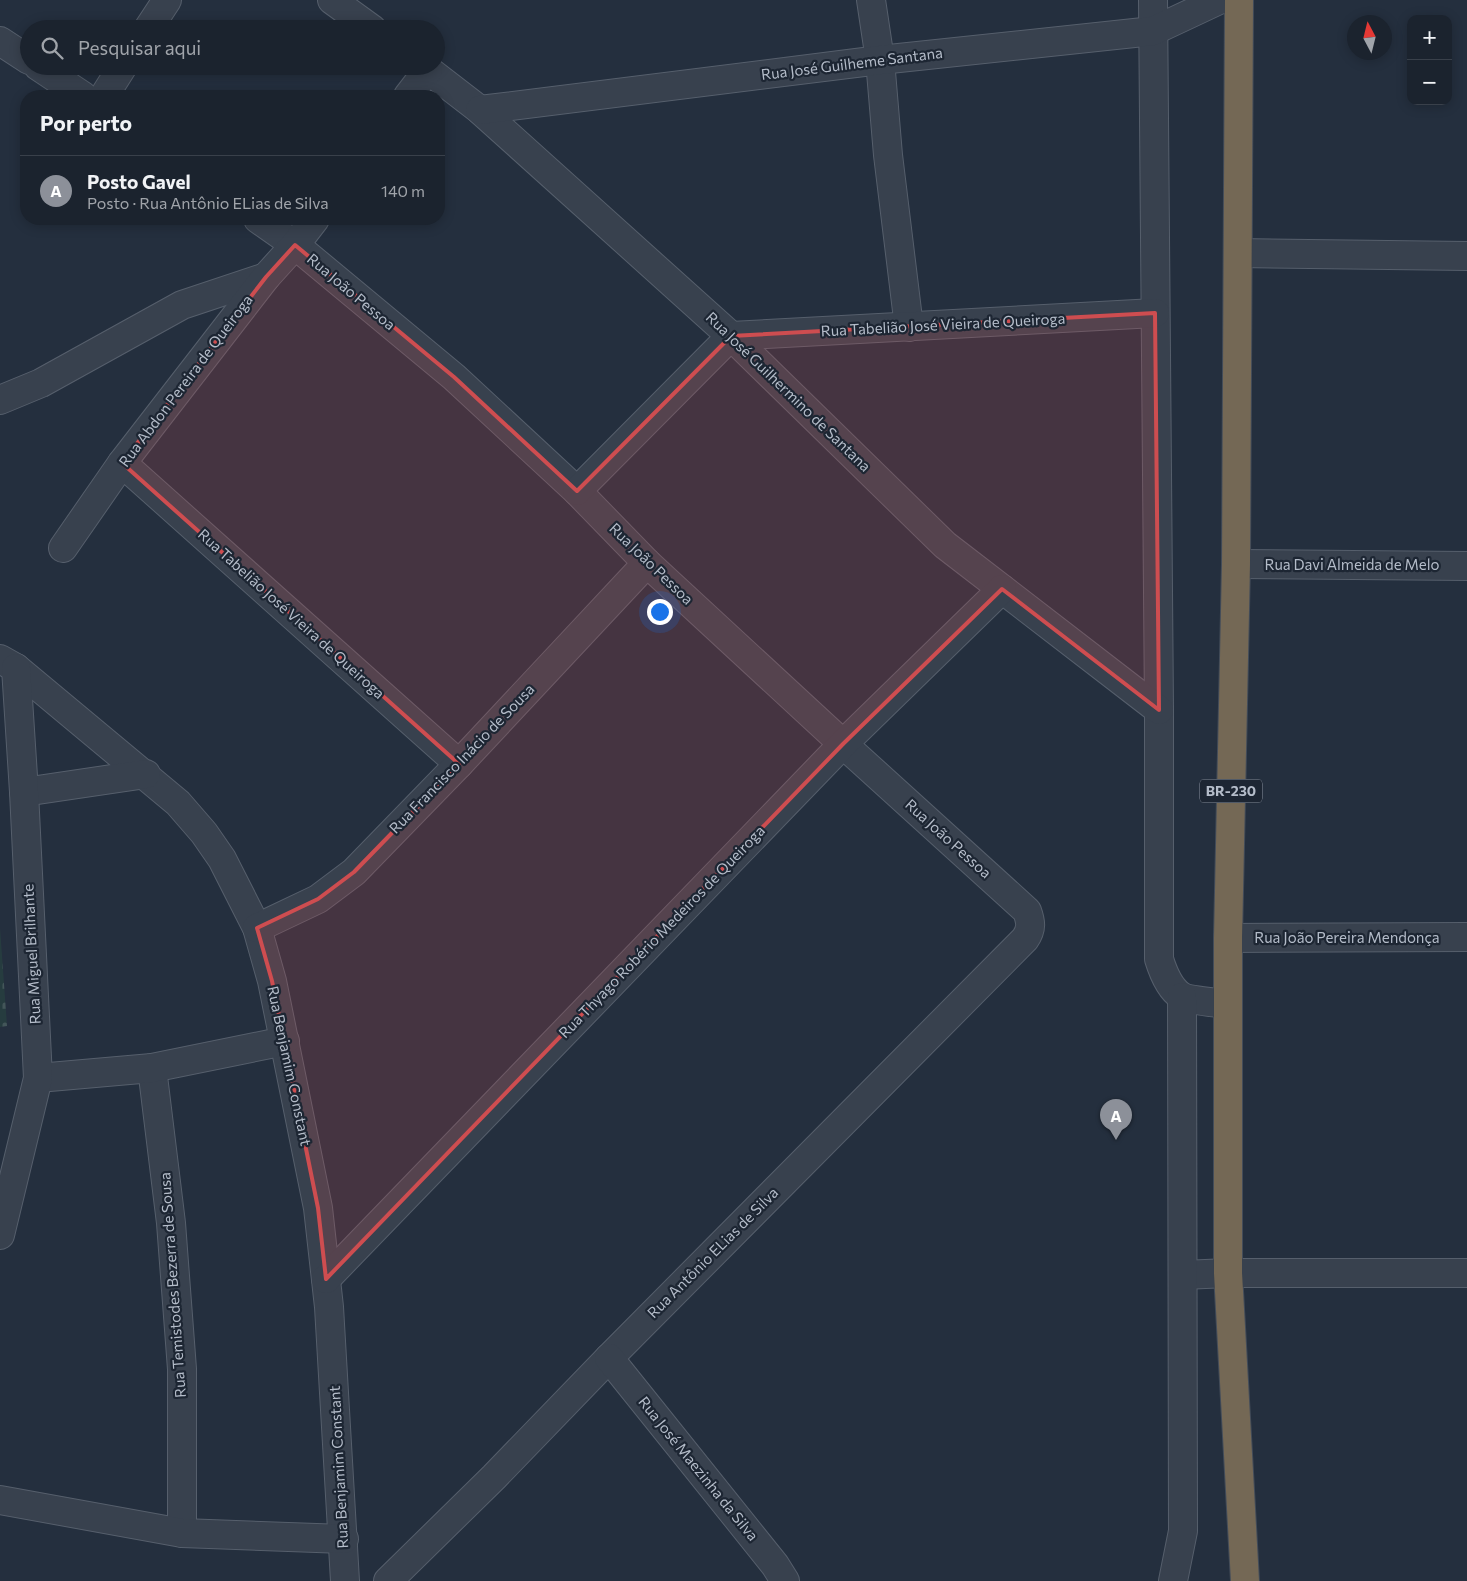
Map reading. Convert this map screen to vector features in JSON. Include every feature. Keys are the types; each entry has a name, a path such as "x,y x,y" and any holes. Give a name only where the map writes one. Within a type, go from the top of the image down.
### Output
{"highway":[{"name":"BR-230","path":"1239,0 1236,564 1227,1004 1228,1273 1246,1581"}],"street":[{"path":"154,20 167,0"},
{"path":"332,0 360,20"},
{"path":"871,0 880,60 888,155 910,327"},
{"path":"1153,0 1159,710 1159,959 1162,971 1170,984 1182,997 1227,1004"},
{"name":"Rua José Guilheme Santana","path":"480,110 880,60 1153,31 1219,0"},
{"path":"0,41 20,54"},
{"path":"52,75 74,90"},
{"path":"108,90 117,75"},
{"path":"412,90 421,75"},
{"name":"Rua José Guilhermino de Santana","path":"434,75 480,110 731,336 946,545 1159,710"},
{"name":"Rua João Pessoa","path":"267,225 295,245 454,377 577,491 647,562 1027,911 1031,922"},
{"name":"Rua Abdon Pereira de Queiroga","path":"63,548 122,464 266,277 311,225"},
{"path":"1238,253 1467,256"},
{"path":"0,400 41,383 182,305 266,277"},
{"name":"Rua Tabelião José Vieira de Queiroga","path":"731,336 1155,313"},
{"path":"577,491 731,336"},
{"name":"Rua Tabelião José Vieira de Queiroga","path":"122,464 459,764"},
{"name":"Rua Francisco Inácio de Sousa","path":"256,928 318,899 354,872 459,764 647,562"},
{"name":"Rua Davi Almeida de Melo","path":"1236,564 1467,566"},
{"name":"Rua Thyago Robério Medeiros de Queiroga","path":"326,1279 843,744 1002,589"},
{"name":"Rua Benjamim Constant","path":"8,664 146,774 178,803 204,833 222,859 256,928 272,981 318,1208 326,1279 344,1539 345,1581"},
{"name":"Rua Miguel Brilhante","path":"0,1236 38,1078 24,792 8,664"},
{"path":"24,792 146,774"},
{"name":"Rua Antônio ELias de Silva","path":"388,1581 494,1477 609,1358 1025,939 1030,931 1031,922"},
{"name":"Rua João Pereira Mendonça","path":"1228,938 1467,937"},
{"path":"1173,1581 1183,1531 1182,997"},
{"path":"38,1078 152,1068 285,1041"},
{"name":"Rua Temistodes Bezerra de Sousa","path":"152,1068 171,1223 182,1368 182,1533"},
{"path":"1183,1275 1228,1273 1467,1272"},
{"name":"Rua José Maezinha da Silva","path":"609,1358 776,1564 785,1581"},
{"path":"0,1500 182,1533 344,1539"}],"highlighted area":[{"path":"295,245 454,377 577,491 731,336 1155,313 1159,710 1002,589 843,744 326,1279 318,1208 272,981 257,928 318,899 354,872 459,764 122,463 266,277"}],"green space":[{"path":"0,928 7,1026 0,1027"}],"place":[{"name":"Posto Gavel","path":"1116,1140"}]}
